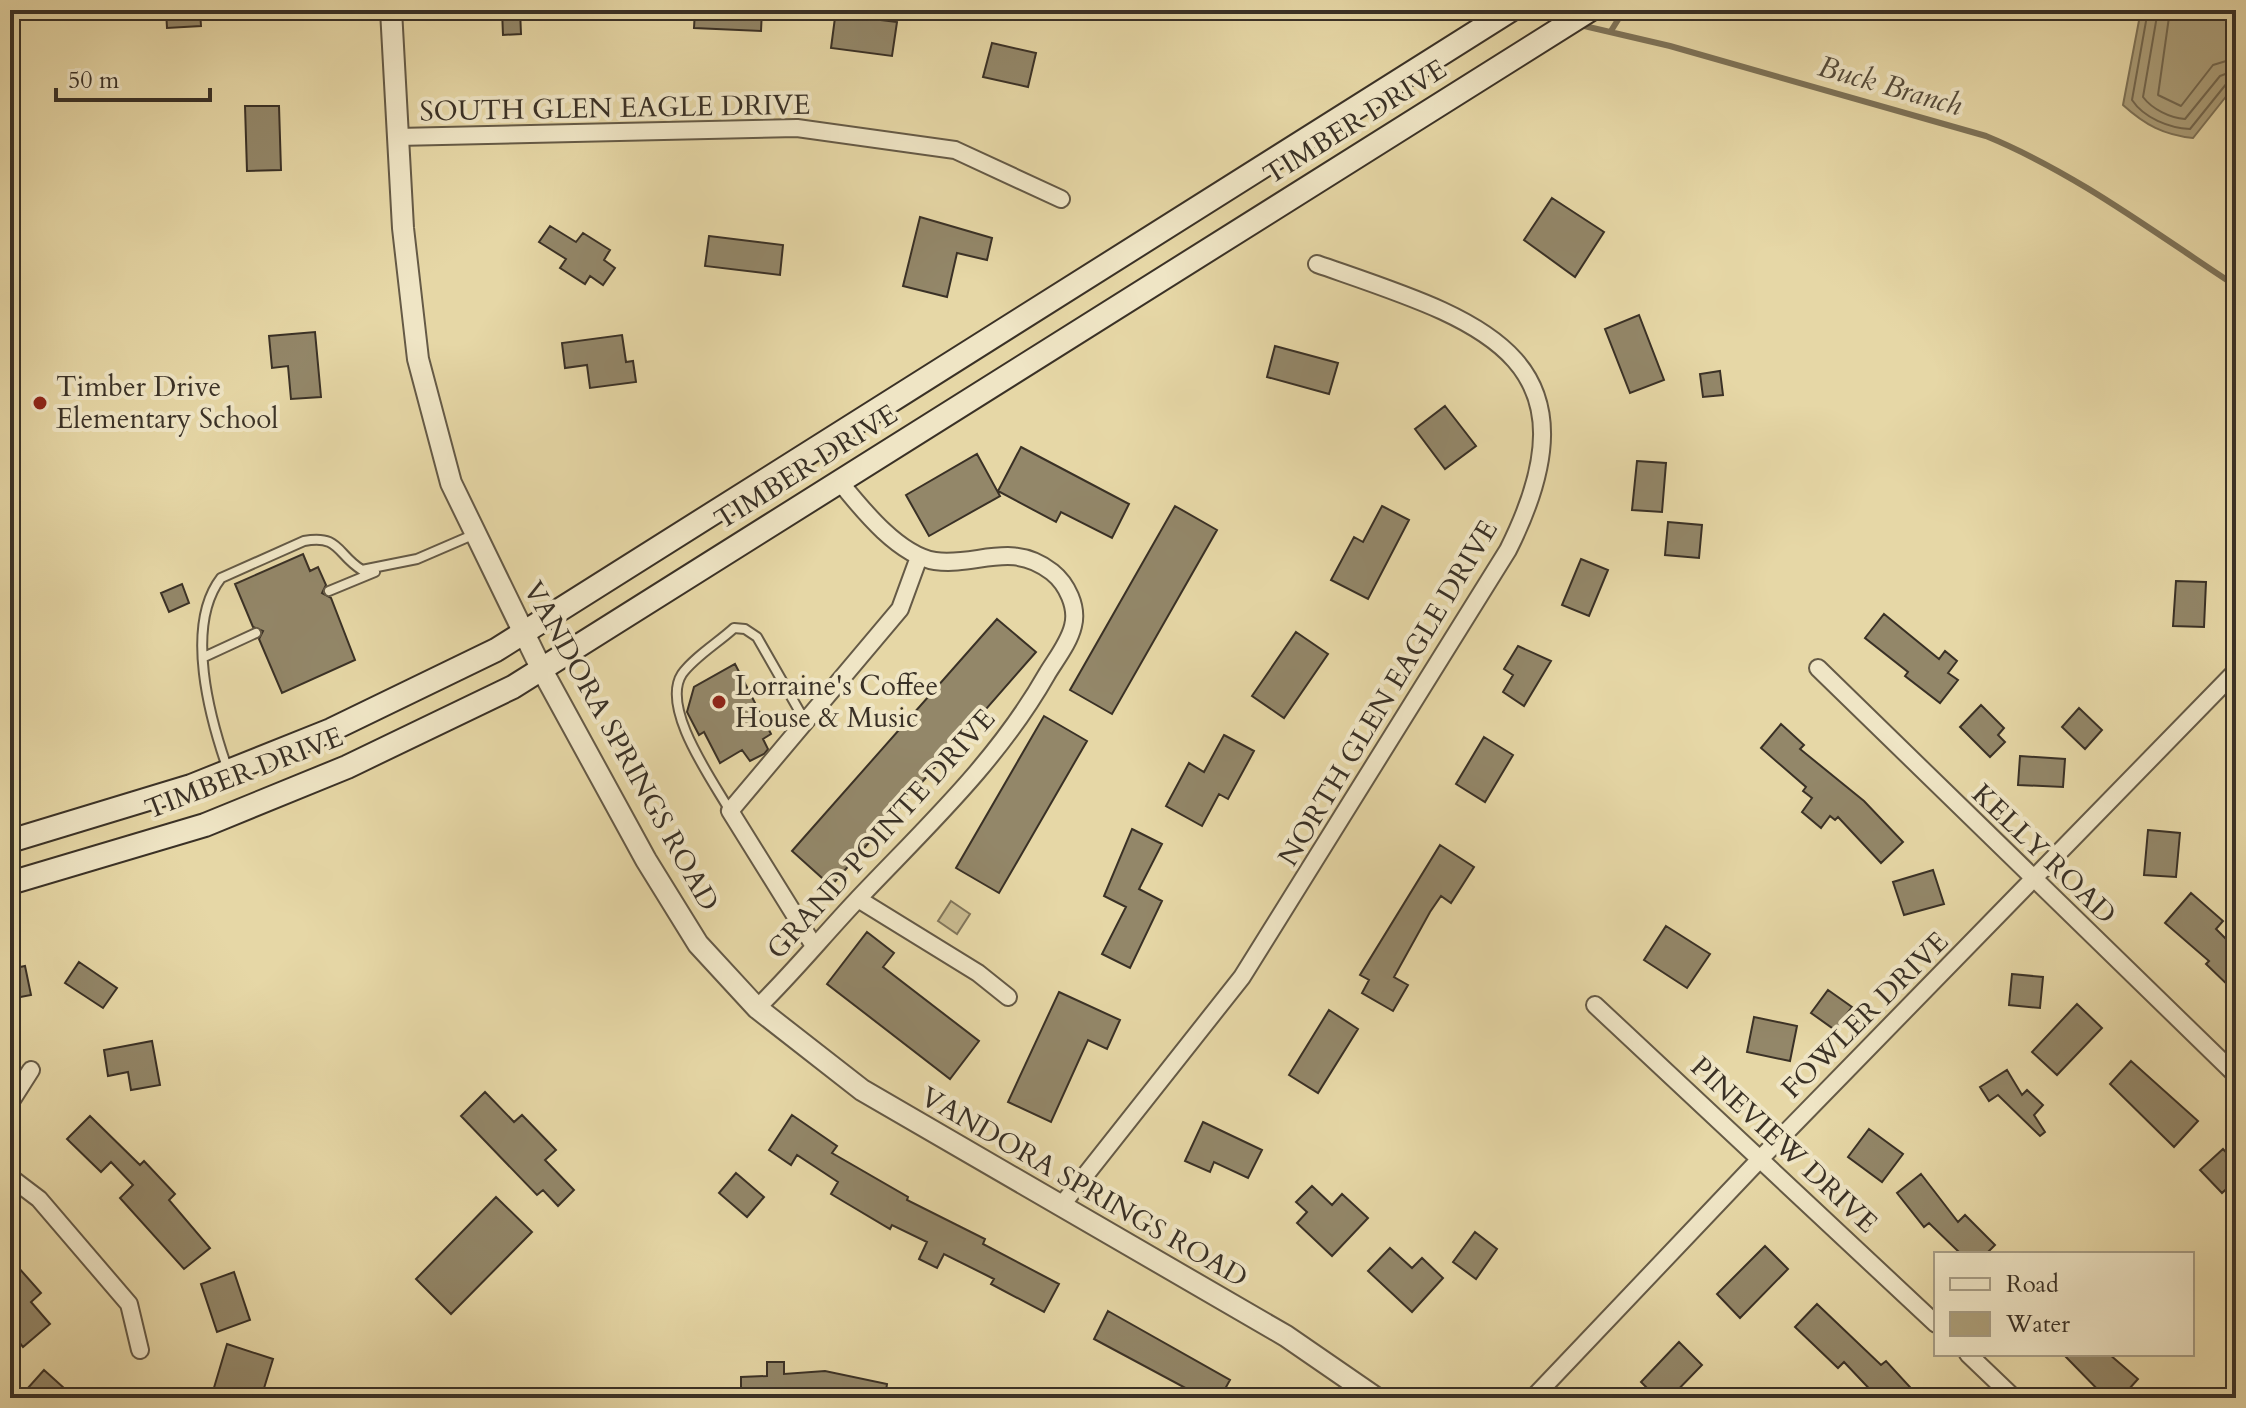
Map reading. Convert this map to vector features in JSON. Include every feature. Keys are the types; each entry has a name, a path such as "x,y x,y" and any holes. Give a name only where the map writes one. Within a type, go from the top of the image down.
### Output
{"main road":[{"name":"TIMBER DRIVE","path":"10,841 229,771 331,730 524,633 1511,10"},
{"name":"TIMBER DRIVE","path":"10,883 205,825 347,767 542,670 1590,10"}],"street":[{"name":"VANDORA SPRINGS ROAD","path":"391,10 397,137 418,359 451,483 542,670 646,860 698,944 757,1008 862,1090 1286,1336 1376,1398"},
{"name":"SOUTH GLEN EAGLE DRIVE","path":"397,137 797,128 955,150 1061,199"},
{"name":"NORTH GLEN EAGLE DRIVE","path":"1061,1206 1207,1022 1279,922 1497,569 1527,513 1541,468 1544,436 1534,393 1504,346 1439,307 1317,264"},
{"path":"814,946 730,811 900,609 919,557 873,522 839,481"},
{"name":"GRAND POINTE DRIVE","path":"757,1008 996,752 1021,719 1074,622 1070,596 1063,582 1041,565 1014,556 992,555 947,562 919,557"},
{"name":"KELLY ROAD","path":"1818,668 2033,881 2236,1075"},
{"name":"FOWLER DRIVE","path":"1533,1398 1761,1158 2236,671"},
{"path":"858,899 978,973 1008,997"},
{"name":"PINEVIEW DRIVE","path":"1595,1005 1934,1322"},
{"path":"10,1103 31,1070"},
{"path":"10,1177 39,1199 129,1304 140,1350"},
{"path":"1970,1356 2014,1398"}],"lane":[{"path":"329,591 475,534"},
{"path":"229,771 214,729 204,679 206,615 212,589 233,572 319,538 333,542 362,570 383,568"},
{"path":"730,811 688,737 677,705 681,675 734,628 745,629 757,637 805,722"},
{"path":"204,657 256,633"}],"shaded area":[{"path":"951,901 970,914 957,934 938,921"}],"water":[{"path":"2141,10 2236,10 2236,84 2193,138 2155,128 2123,105"}],"building":[{"path":"166,10 200,10 201,26 167,28"},
{"path":"502,10 520,10 521,34 503,35"},
{"path":"695,10 762,10 761,31 694,28"},
{"path":"836,10 856,10 855,17 897,22 892,56 831,48"},
{"path":"992,43 1036,53 1028,87 983,77"},
{"path":"245,106 279,106 281,170 247,171"},
{"path":"1552,198 1604,232 1575,277 1524,240"},
{"path":"920,217 992,238 987,260 957,253 947,297 903,286"},
{"path":"550,226 576,242 583,233 610,250 604,260 615,268 603,285 590,276 585,284 560,268 566,259 539,242"},
{"path":"709,236 783,245 780,275 705,266"},
{"path":"1639,315 1664,380 1630,393 1605,329"},
{"path":"315,332 321,397 291,399 288,366 272,368 269,336"},
{"path":"622,335 626,362 633,361 636,382 590,388 587,365 565,368 562,343"},
{"path":"1275,346 1338,363 1329,394 1267,377"},
{"path":"1720,371 1723,395 1703,397 1700,374"},
{"path":"1445,406 1476,446 1445,469 1415,429"},
{"path":"1021,447 1129,504 1112,538 1061,512 1056,522 998,491"},
{"path":"977,454 1000,496 929,536 906,495"},
{"path":"1637,461 1666,463 1662,512 1632,510"},
{"path":"1175,506 1217,530 1112,714 1070,690"},
{"path":"1382,506 1409,520 1368,599 1331,580 1354,537 1363,542"},
{"path":"1668,522 1702,525 1699,558 1665,555"},
{"path":"303,554 310,571 318,567 326,585 322,593 331,598 355,660 282,693 259,639 263,631 253,627 235,584"},
{"path":"1581,559 1608,570 1589,616 1562,605"},
{"path":"2176,581 2206,582 2204,627 2173,626"},
{"path":"182,584 189,603 169,612 161,593"},
{"path":"1884,614 1939,659 1945,651 1957,661 1948,673 1958,680 1940,703 1905,676 1908,672 1865,638"},
{"path":"997,619 1036,652 831,886 792,851"},
{"path":"1296,632 1328,654 1284,718 1252,696"},
{"path":"1518,646 1551,661 1524,706 1503,692 1513,675 1504,669"},
{"path":"735,664 771,734 763,739 768,749 764,754 750,761 742,750 720,763 704,732 699,735 687,712 694,687"},
{"path":"1981,705 2004,728 1998,735 2005,742 1990,757 1960,727"},
{"path":"2079,708 2102,730 2085,749 2062,727"},
{"path":"1044,716 1087,741 999,893 956,868"},
{"path":"1781,724 1804,745 1800,749 1864,801 1903,842 1881,863 1838,817 1835,820 1830,816 1821,828 1802,812 1812,798 1803,791 1806,787 1761,748"},
{"path":"1224,735 1254,751 1228,799 1219,794 1202,826 1166,806 1189,763 1204,772"},
{"path":"1484,737 1513,755 1485,802 1456,784"},
{"path":"2020,756 2065,759 2063,787 2018,785"},
{"path":"1132,829 1162,844 1139,889 1162,901 1130,968 1102,954 1126,907 1104,896"},
{"path":"2148,830 2180,833 2176,877 2144,875"},
{"path":"1440,845 1474,867 1451,903 1441,896 1430,912 1394,977 1408,985 1393,1011 1362,993 1369,980 1360,975"},
{"path":"1933,870 1944,904 1904,915 1893,882"},
{"path":"2191,893 2223,921 2216,929 2236,949 2236,993 2206,964 2209,961 2165,923"},
{"path":"1666,926 1710,954 1687,988 1644,960"},
{"path":"867,932 894,953 883,967 979,1041 950,1079 827,984"},
{"path":"79,962 117,988 103,1008 65,983"},
{"path":"25,966 31,995 10,999 10,969"},
{"path":"2012,974 2043,977 2040,1008 2009,1005"},
{"path":"1828,990 1852,1007 1835,1030 1811,1013"},
{"path":"1059,992 1120,1020 1107,1049 1088,1040 1051,1122 1008,1102"},
{"path":"2077,1004 2102,1028 2057,1075 2032,1052"},
{"path":"1329,1010 1358,1029 1318,1093 1289,1075"},
{"path":"1754,1017 1797,1026 1790,1061 1747,1052"},
{"path":"152,1041 160,1085 131,1090 128,1072 108,1076 104,1050"},
{"path":"2131,1061 2198,1121 2174,1147 2110,1084"},
{"path":"2007,1070 2022,1095 2027,1090 2043,1105 2034,1115 2045,1132 2040,1136 1998,1095 1989,1101 1980,1087"},
{"path":"485,1092 514,1122 522,1115 556,1150 545,1160 574,1190 558,1206 543,1190 537,1195 461,1116"},
{"path":"792,1115 837,1146 832,1153 908,1197 907,1200 985,1239 983,1244 1059,1284 1044,1312 991,1284 994,1279 944,1254 937,1268 919,1259 927,1242 892,1225 890,1229 831,1194 838,1182 797,1155 791,1165 769,1150"},
{"path":"90,1116 140,1165 144,1161 175,1194 169,1200 210,1248 184,1269 120,1198 133,1185 111,1162 101,1172 67,1139"},
{"path":"1203,1122 1262,1150 1248,1178 1214,1162 1210,1172 1185,1161"},
{"path":"1869,1129 1903,1154 1882,1182 1848,1157"},
{"path":"2223,1149 2236,1163 2236,1180 2222,1193 2200,1170"},
{"path":"736,1173 764,1197 747,1217 719,1193"},
{"path":"1921,1174 1958,1222 1965,1215 1995,1245 1988,1252 1959,1252 1929,1223 1924,1227 1897,1193"},
{"path":"1312,1186 1332,1205 1342,1194 1368,1218 1332,1256 1297,1223 1307,1212 1296,1202"},
{"path":"496,1197 532,1232 451,1314 416,1279"},
{"path":"1475,1232 1497,1249 1476,1279 1453,1262"},
{"path":"1765,1246 1788,1269 1740,1318 1717,1294"},
{"path":"1390,1248 1412,1268 1422,1258 1443,1278 1412,1312 1368,1271"},
{"path":"10,1258 41,1293 31,1302 50,1324 23,1347 10,1331"},
{"path":"234,1272 250,1320 217,1332 201,1284"},
{"path":"1817,1304 1881,1365 1886,1361 1920,1398 1878,1398 1844,1362 1838,1368 1795,1327"},
{"path":"1108,1311 1230,1380 1220,1398 1204,1398 1094,1339"},
{"path":"1679,1342 1702,1365 1670,1398 1657,1398 1641,1382"},
{"path":"227,1344 273,1359 261,1398 235,1398 213,1391"},
{"path":"2065,1356 2111,1356 2138,1379 2121,1398 2106,1398"},
{"path":"767,1362 784,1362 784,1374 825,1371 887,1384 885,1398 741,1398 741,1377 767,1376"},
{"path":"44,1370 75,1398 19,1398"}],"waterway":[{"path":"1611,31 1624,10"},
{"name":"Buck Branch","path":"1513,12 1561,20"},
{"name":"Buck Branch","path":"1580,25 1670,46 1986,136 2083,186 2236,286"}],"place":[{"name":"Timber Drive Elementary School","path":"40,403"},
{"name":"Lorraine's Coffee House & Music","path":"719,702"}]}
